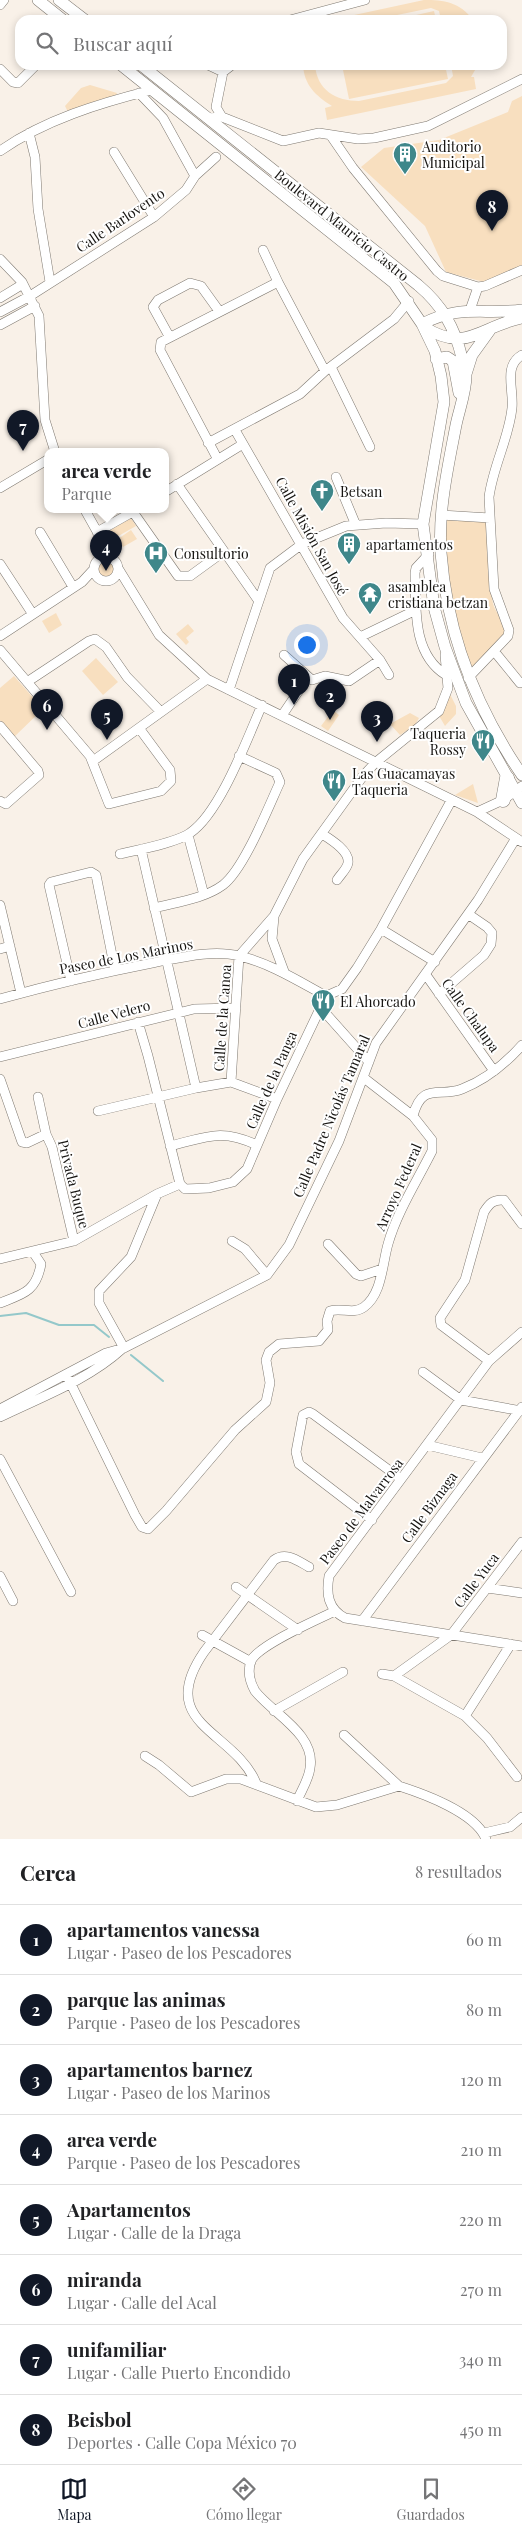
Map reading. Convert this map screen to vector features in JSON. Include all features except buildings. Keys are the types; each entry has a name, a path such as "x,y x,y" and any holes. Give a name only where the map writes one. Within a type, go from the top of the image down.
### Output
{"highway":[{"path":"502,800 507,778"}],"main road":[{"path":"38,0 57,15"},
{"path":"59,0 78,15"},
{"name":"Boulevard Mauricio Castro","path":"127,70 394,284 409,301 423,326 441,376 444,402 423,524 429,554 434,607 445,647 466,703 507,778 518,789 522,803"},
{"name":"Boulevard Mauricio Castro","path":"147,70 418,285 432,297 445,313 458,340 466,376 441,515 441,552 446,601 468,678 520,770"},
{"path":"470,310 522,316 458,340 446,339 423,326 445,313 470,310"},
{"path":"466,376 472,354 491,328"},
{"path":"436,358 447,357 453,361 456,367 460,405"}],"street":[{"path":"0,5 4,0"},
{"path":"309,15 365,0"},
{"path":"0,70 13,82 18,82 31,70"},
{"path":"219,70 223,72"},
{"path":"226,70 223,72 216,108 222,117 230,125 283,141 310,133 374,138 428,126 522,78"},
{"path":"0,152 29,133 89,109 152,90"},
{"path":"139,93 163,118 195,176"},
{"path":"207,118 222,117"},
{"path":"29,133 35,156 38,209 50,282"},
{"path":"331,136 353,168 436,271 443,276 478,287 486,286 522,270"},
{"path":"114,152 154,216"},
{"name":"Calle Barlovento","path":"0,312 30,296 154,216 186,190 195,176 216,157"},
{"path":"263,250 278,282 370,447"},
{"path":"0,259 23,284 35,306 38,316 46,426 53,448"},
{"path":"217,458 160,350 161,342 169,336 278,282"},
{"path":"169,336 153,307 158,300 190,283 201,286 219,311"},
{"path":"0,298 23,284"},
{"path":"470,310 478,287"},
{"path":"208,443 300,394 328,369 394,319 409,301"},
{"path":"0,325 35,306"},
{"path":"468,678 508,636 509,630 494,589 490,518 491,482 511,419 513,405 510,368 514,360 522,355"},
{"name":"Calle Misión San José","path":"235,430 302,544 316,576 343,618 380,660 389,675"},
{"path":"169,489 217,458 243,444"},
{"path":"0,488 44,462"},
{"path":"336,477 355,523"},
{"path":"177,484 258,600"},
{"path":"88,513 129,588 159,635 208,680 283,714 375,763 477,812 519,840"},
{"path":"98,534 131,513"},
{"path":"135,513 178,576 190,576 223,552"},
{"path":"441,515 490,518"},
{"path":"229,690 270,568 302,544 355,523 423,524"},
{"path":"40,532 73,587"},
{"path":"98,534 95,565 99,579"},
{"path":"429,554 416,568 416,610 419,638 435,666 446,675"},
{"path":"82,582 104,557 116,564"},
{"path":"0,564 32,614"},
{"path":"110,580 115,576 116,564"},
{"path":"0,636 82,582 99,579 110,580 129,588"},
{"path":"360,638 416,610"},
{"path":"28,682 51,664 89,641 94,640 106,647 127,677 162,712"},
{"path":"239,956 274,916 303,859 375,763 439,711 448,688 445,647"},
{"path":"0,650 93,761 109,804 166,788 171,781 171,772 139,728"},
{"path":"494,651 520,683"},
{"path":"284,655 312,680 325,676 350,681 380,660"},
{"path":"283,714 308,677"},
{"path":"93,761 208,680"},
{"path":"120,854 188,835 198,827 210,812 239,756 262,705"},
{"path":"0,726 38,771 39,775 6,804 0,801"},
{"path":"154,908 204,895 223,885 237,871 280,782 276,773 239,756"},
{"path":"477,812 502,800 518,789"},
{"name":"Calle de la Panga","path":"180,1184 185,1189 192,1189 232,1182 247,1169 277,1099 326,996 342,989 348,981 381,929 451,801"},
{"path":"322,834 343,850 348,859 348,865 336,880"},
{"path":"188,835 204,895"},
{"name":"Calle Padre Nicolás Tamaral","path":"0,1417 69,1378 106,1354 124,1348 267,1275 289,1245 339,1141 369,1062 385,1028 426,975 519,840"},
{"path":"141,849 196,1088"},
{"path":"71,981 49,885 51,882 91,872 96,874 115,970"},
{"path":"0,905 21,994"},
{"path":"439,994 488,949 492,933 487,927 468,914"},
{"path":"274,916 272,939 285,974"},
{"path":"381,929 435,962"},
{"path":"0,949 10,946"},
{"name":"Paseo de Los Marinos","path":"0,999 115,970 198,955 239,956 285,974 326,996"},
{"name":"Calle de la Canoa","path":"231,1082 239,956"},
{"name":"Calle Chalupa","path":"426,975 494,1070"},
{"path":"320,1007 369,1062"},
{"name":"Calle Velero","path":"0,1057 178,1012 202,1008 236,1008"},
{"path":"0,1259 74,1241 157,1194 180,1184 138,1022"},
{"path":"413,1116 416,1104 428,1094 460,1090 494,1070 522,1045"},
{"name":"Arroyo Federal","path":"69,1378 135,1515 142,1527 148,1529 235,1430 266,1402 270,1383 266,1360 269,1352 279,1344 319,1341 328,1330 327,1321 330,1312 357,1311 368,1304 376,1293 388,1243 399,1215 432,1151 432,1140 413,1116 364,1078"},
{"path":"0,1079 22,1142 31,1142 46,1134"},
{"path":"98,1111 158,1096 231,1082 277,1099"},
{"name":"Privada Buque","path":"38,1097 74,1241"},
{"path":"170,1146 215,1134 238,1136 257,1145"},
{"path":"124,1348 99,1303 99,1291 131,1257 157,1194"},
{"path":"489,1361 441,1325 440,1318 466,1280 484,1212 489,1204 497,1199 504,1200 522,1224"},
{"path":"232,1241 245,1249 267,1275"},
{"path":"328,1244 356,1274 361,1276 382,1269"},
{"path":"0,1304 25,1293 33,1286 41,1264 33,1252"},
{"name":"Paseo de Malvarrosa","path":"334,1611 329,1600 327,1588 329,1576 489,1361 522,1332"},
{"path":"423,1372 461,1400 521,1409"},
{"name":"Calle Padre Nicolás Tamaral","path":"0,1409 69,1378"},
{"name":"Calle Biznaga","path":"362,1621 482,1458 521,1409"},
{"path":"372,1520 302,1467 297,1459 302,1418 309,1412 401,1479"},
{"path":"427,1445 482,1458"},
{"path":"0,1459 70,1592"},
{"name":"Calle Yuca","path":"394,1676 451,1635 522,1542"},
{"path":"256,1783 251,1772 197,1720 192,1711 188,1696 190,1675 194,1666 274,1560 280,1556 288,1556 309,1567"},
{"path":"0,1576 13,1601"},
{"path":"236,1587 298,1630"},
{"path":"487,1588 522,1593"},
{"path":"297,1801 310,1769 310,1752 302,1738 260,1698 250,1682 251,1662 264,1647 334,1611 345,1618 522,1646"},
{"path":"202,1635 251,1662"},
{"path":"465,1716 511,1644"},
{"path":"274,1711 343,1672"},
{"path":"382,1674 394,1676 465,1716 487,1738 517,1777"},
{"path":"344,1735 399,1786 465,1816 485,1836 510,1827 522,1816"},
{"path":"145,1756 159,1765 190,1792 226,1779 256,1783 316,1807 337,1805 399,1786"}],"shaded area":[{"path":"424,0 451,3 463,9 469,15 440,15 439,11 431,8 397,15 354,15"},
{"path":"434,11 435,15 416,15"},
{"path":"304,70 316,70 319,81 329,92 343,99 359,101 446,83 453,76 452,70 475,70 471,77 474,77 476,89 327,120 325,108 332,106 312,89"},
{"path":"343,70 446,70 448,79 349,99"},
{"path":"90,85 117,93 113,100 69,114 65,106 81,88"},
{"path":"522,96 522,266 484,282 446,272 425,226 361,167 384,148 439,140 508,112 512,101"},
{"path":"442,517 487,521 488,562 493,604 507,631 507,636 470,672 455,624"},
{"path":"131,518 136,526 113,539 109,531"},
{"path":"131,530 137,539 123,547 118,539"},
{"path":"106,559 113,562 116,569 113,576 106,579 99,576 96,569 99,562"},
{"path":"56,613 62,625 49,633 42,621"},
{"path":"188,624 194,631 186,638 189,642 186,645 176,634"},
{"path":"96,658 118,682 103,695 82,671"},
{"path":"14,676 43,709 13,738 0,722 0,688"},
{"path":"450,694 456,706 456,714 445,726 438,714"},
{"path":"333,710 339,715 328,731 321,726"},
{"path":"410,713 419,718 415,725 400,735 390,724"},
{"path":"473,784 478,803 455,795"}],"waterway":[{"path":"0,1316 26,1313 59,1325 94,1325 109,1337"},
{"path":"131,1355 163,1381"}],"place":[{"name":"Auditorio Municipal","path":"405,175"},
{"name":"Beisbol","path":"492,231"},
{"name":"unifamiliar","path":"23,451"},
{"name":"Betsan","path":"322,512"},
{"name":"apartamentos","path":"349,565"},
{"name":"area verde","path":"106,571"},
{"name":"Consultorio","path":"156,574"},
{"name":"asamblea cristiana betzan","path":"370,615"},
{"name":"apartamentos vanessa","path":"294,705"},
{"name":"parque las animas","path":"330,720"},
{"name":"miranda","path":"47,730"},
{"name":"Apartamentos","path":"107,740"},
{"name":"apartamentos barnez","path":"377,742"},
{"name":"Taqueria Rossy","path":"483,762"},
{"name":"Las Guacamayas Taqueria","path":"334,802"},
{"name":"El Ahorcado","path":"323,1022"}]}
